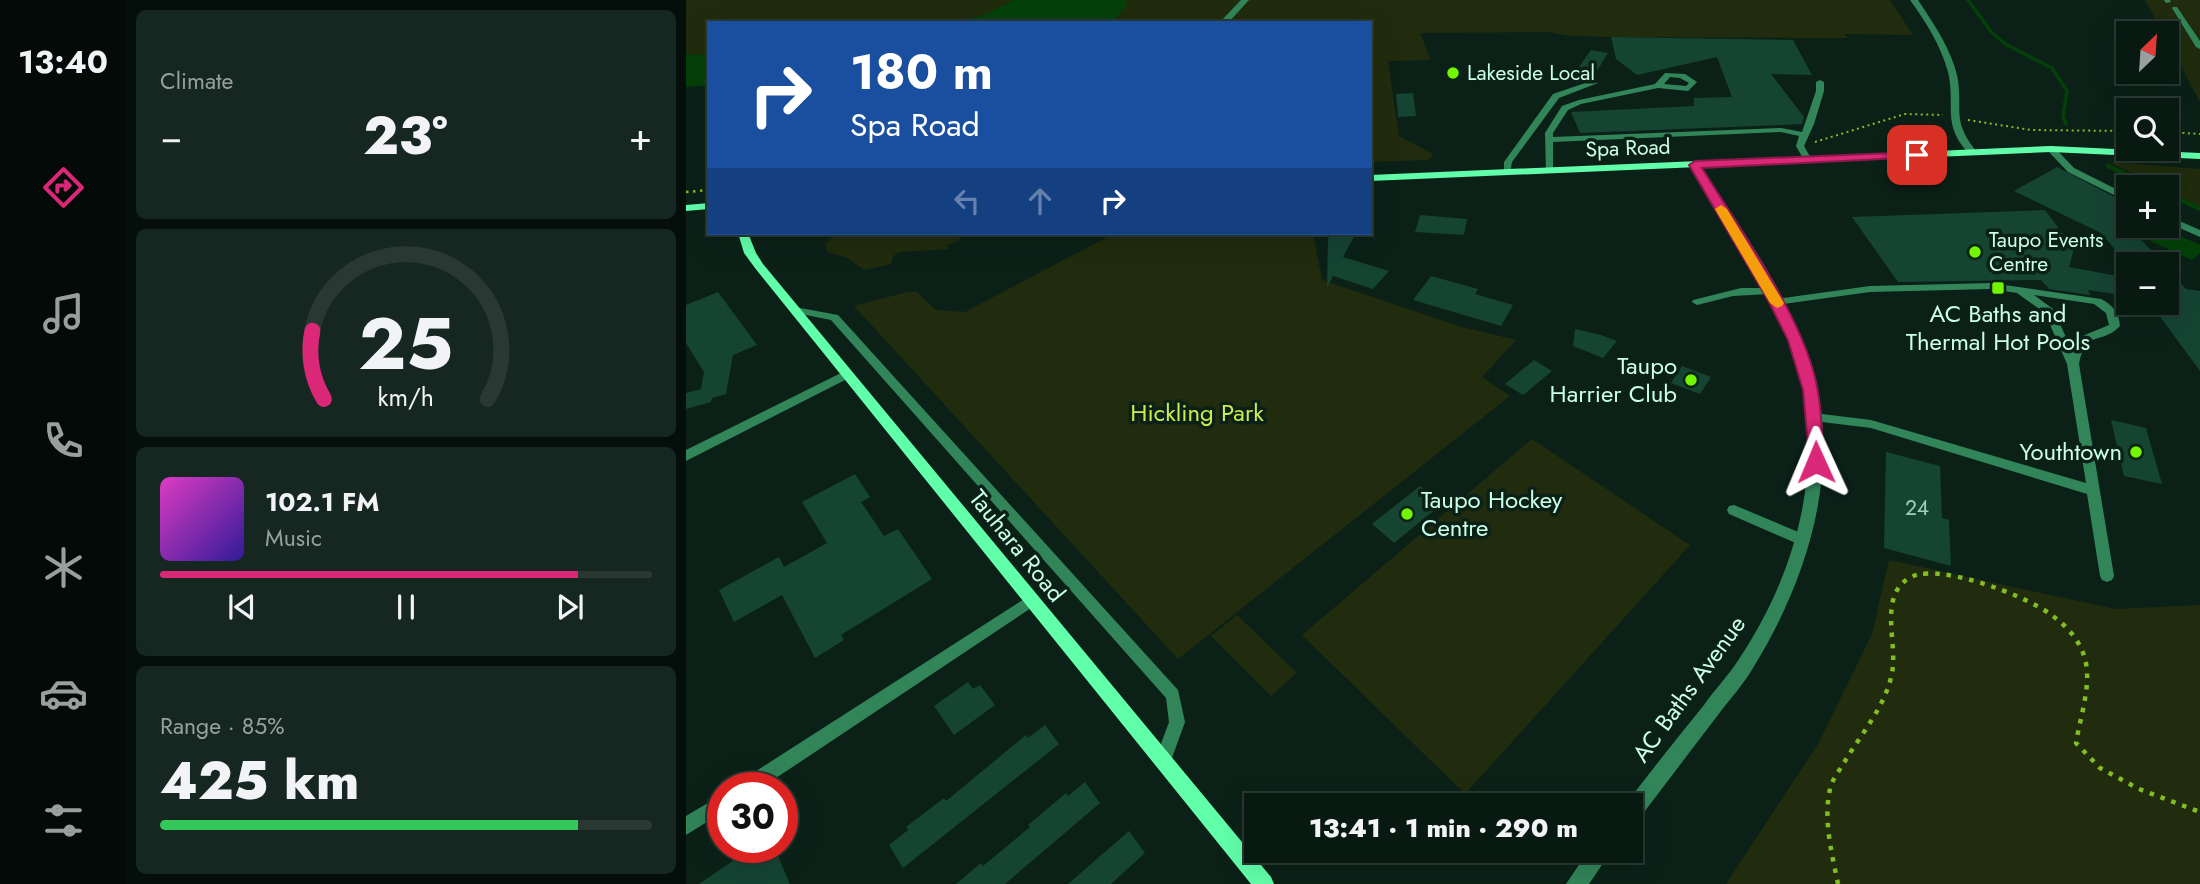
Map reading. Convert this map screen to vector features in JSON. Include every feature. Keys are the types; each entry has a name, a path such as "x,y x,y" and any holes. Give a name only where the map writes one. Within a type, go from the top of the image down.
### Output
{"main road":[{"name":"Spa Road","path":"1372,178 2051,149 2200,156"},
{"name":"Tauhara Road","path":"744,235 750,253 1264,884"}],"street":[{"path":"1225,21 1245,0"},
{"path":"1914,0 1926,14 1952,74 1955,129 1958,138 1972,152"},
{"name":"AC Baths Avenue","path":"1643,797 1745,664 1780,600 1803,540 1814,485 1814,417 1804,364 1773,296 1695,165"},
{"path":"1576,884 1592,863"}],"lane":[{"path":"2175,8 2200,47"},
{"path":"1808,160 1800,146 1820,92 1819,82"},
{"path":"1507,172 1508,162 1556,96 1594,83"},
{"path":"1549,171 1549,133 1569,106 1658,86"},
{"path":"1548,141 1782,130 1804,135"},
{"path":"2051,149 2071,170 2116,193"},
{"path":"2179,224 2200,233"},
{"path":"1697,302 1721,293 1741,290 1773,296 1870,289 1991,286 2097,301 2112,312 2115,326 2110,330 2086,336 2075,349 2073,364"},
{"path":"2018,288 2049,311 2073,364 2108,576"},
{"path":"796,310 834,317 1172,695 1177,722 1163,760"},
{"path":"686,456 848,374"},
{"path":"1814,417 1871,424 2092,490"},
{"path":"1734,510 1803,540"},
{"path":"769,772 1032,600"},
{"path":"686,826 707,812"}],"path":[{"path":"1800,146 1905,114 1943,115"},
{"path":"1962,119 2031,130 2116,131"},
{"path":"2179,133 2200,134"},
{"path":"686,192 707,190"},
{"path":"1838,884 1827,827 1831,786 1880,704 1892,672 1894,637 1891,614 1896,592 1910,577 1935,574 1976,581 2013,592 2049,613 2070,633 2085,656 2087,682 2076,743 2100,768 2139,789 2200,813"}],"green space":[{"path":"686,0 1014,0 984,15 962,21 707,21 707,55 686,54"},
{"path":"1127,0 1890,0 1913,35 1844,34 1848,38 1615,37 1570,36 1547,32 1420,33 1431,60 1388,61 1399,136 1433,154 1428,160 1372,162 1372,21 1113,21 1125,8"},
{"path":"2145,0 2200,0 2200,102 2179,63 2179,21 2156,21"},
{"path":"2109,162 2200,169 2200,207 2179,196 2179,175 2136,175"},
{"path":"835,235 962,235 958,241 947,245 948,249 900,252 893,256 891,264 864,270 846,257 827,252 826,243"},
{"name":"Hickling Park","path":"1111,235 1313,235 1322,280 1462,327 1516,340 1482,377 1510,396 1178,659 854,306 907,292 917,292 936,310 965,312"},
{"path":"1532,439 1690,545 1466,793 1302,635"},
{"path":"1889,560 2115,609 2200,605 2200,884 1726,884 1818,744 1872,634"},
{"path":"1237,615 1297,673 1271,696 1211,636"}],"shaded area":[{"path":"1014,0 1127,0 1125,8 1113,21 962,21 984,15"},
{"path":"686,54 707,55 707,85 686,87"},
{"path":"2179,236 2200,245 2200,253 2192,260 2144,238 2179,238"}],"building":[{"path":"1611,37 1793,40 1812,75 1771,74 1804,117 1802,124 1580,133 1571,112 1694,106 1694,98 1732,97 1717,57 1637,75 1616,59"},
{"path":"1591,50 1608,53 1592,79 1572,77"},
{"path":"1413,93 1416,116 1398,117 1396,94"},
{"name":"Taupo Events Centre","path":"2057,167 2116,198 2116,238 2139,238 2153,252 2117,252 2101,233 2014,191"},
{"name":"Taupo Events Centre","path":"2045,210 2074,249 2069,267 2116,276 2116,294 2088,290 2090,295 2049,289 2041,280 1898,282 1852,217"},
{"path":"1420,215 1467,219 1464,235 1415,232"},
{"path":"1330,235 1355,235 1343,257 1389,271 1373,289 1333,276 1327,288"},
{"path":"1431,276 1478,289 1475,294 1513,305 1501,326 1413,300"},
{"name":"Taupo Events Centre","path":"2179,281 2186,289 2200,291 2200,371 2159,315 2179,315"},
{"path":"718,292 757,345 733,355 726,394 712,398 711,402 686,409 686,393 701,389 704,372 686,343 686,305"},
{"path":"1575,329 1617,341 1603,358 1573,346"},
{"path":"1534,360 1552,371 1523,395 1505,384"},
{"name":"Taupo Harrier Club","path":"1682,366 1711,377 1700,394 1671,383"},
{"name":"Youthtown","path":"2111,420 2146,428 2162,484 2124,476"},
{"path":"1886,452 1940,466 1942,518 1949,520 1951,566 1884,548"},
{"path":"855,474 870,497 861,502 884,536 898,529 932,579 841,635 844,640 815,658 782,595 734,622 719,590 779,557 784,567 827,543 802,502"},
{"name":"Taupo Hockey Centre","path":"1420,486 1442,504 1394,543 1372,524"},
{"path":"968,682 973,689 980,685 995,705 954,735 934,706"},
{"path":"1045,725 1059,744 903,868 889,845 908,830 906,827 944,798 946,801 1026,735 1028,738"},
{"path":"1085,782 1100,803 1005,884 956,884 981,863 983,866 1066,793 1068,796"},
{"path":"1129,831 1145,853 1111,884 1068,884"},
{"path":"730,863 781,863 790,884 699,884"}],"waterway":[{"path":"1968,0 1992,33 2007,45 2052,68 2067,91 2063,116 2066,124"},
{"path":"2108,166 2128,175"},
{"path":"2179,199 2200,209"}],"slow traffic":[{"path":"1721,209 1777,303"}],"place":[{"name":"Lakeside Local","path":"1453,73"},
{"name":"Taupo Events Centre","path":"1975,252"},
{"name":"AC Baths and Thermal Hot Pools","path":"1998,288"},
{"name":"Taupo Harrier Club","path":"1691,380"},
{"name":"Youthtown","path":"2136,452"},
{"name":"Taupo Hockey Centre","path":"1407,514"}],"route":[{"path":"1816,462 1810,390 1795,340 1776,302 1695,165 1917,155"}]}
